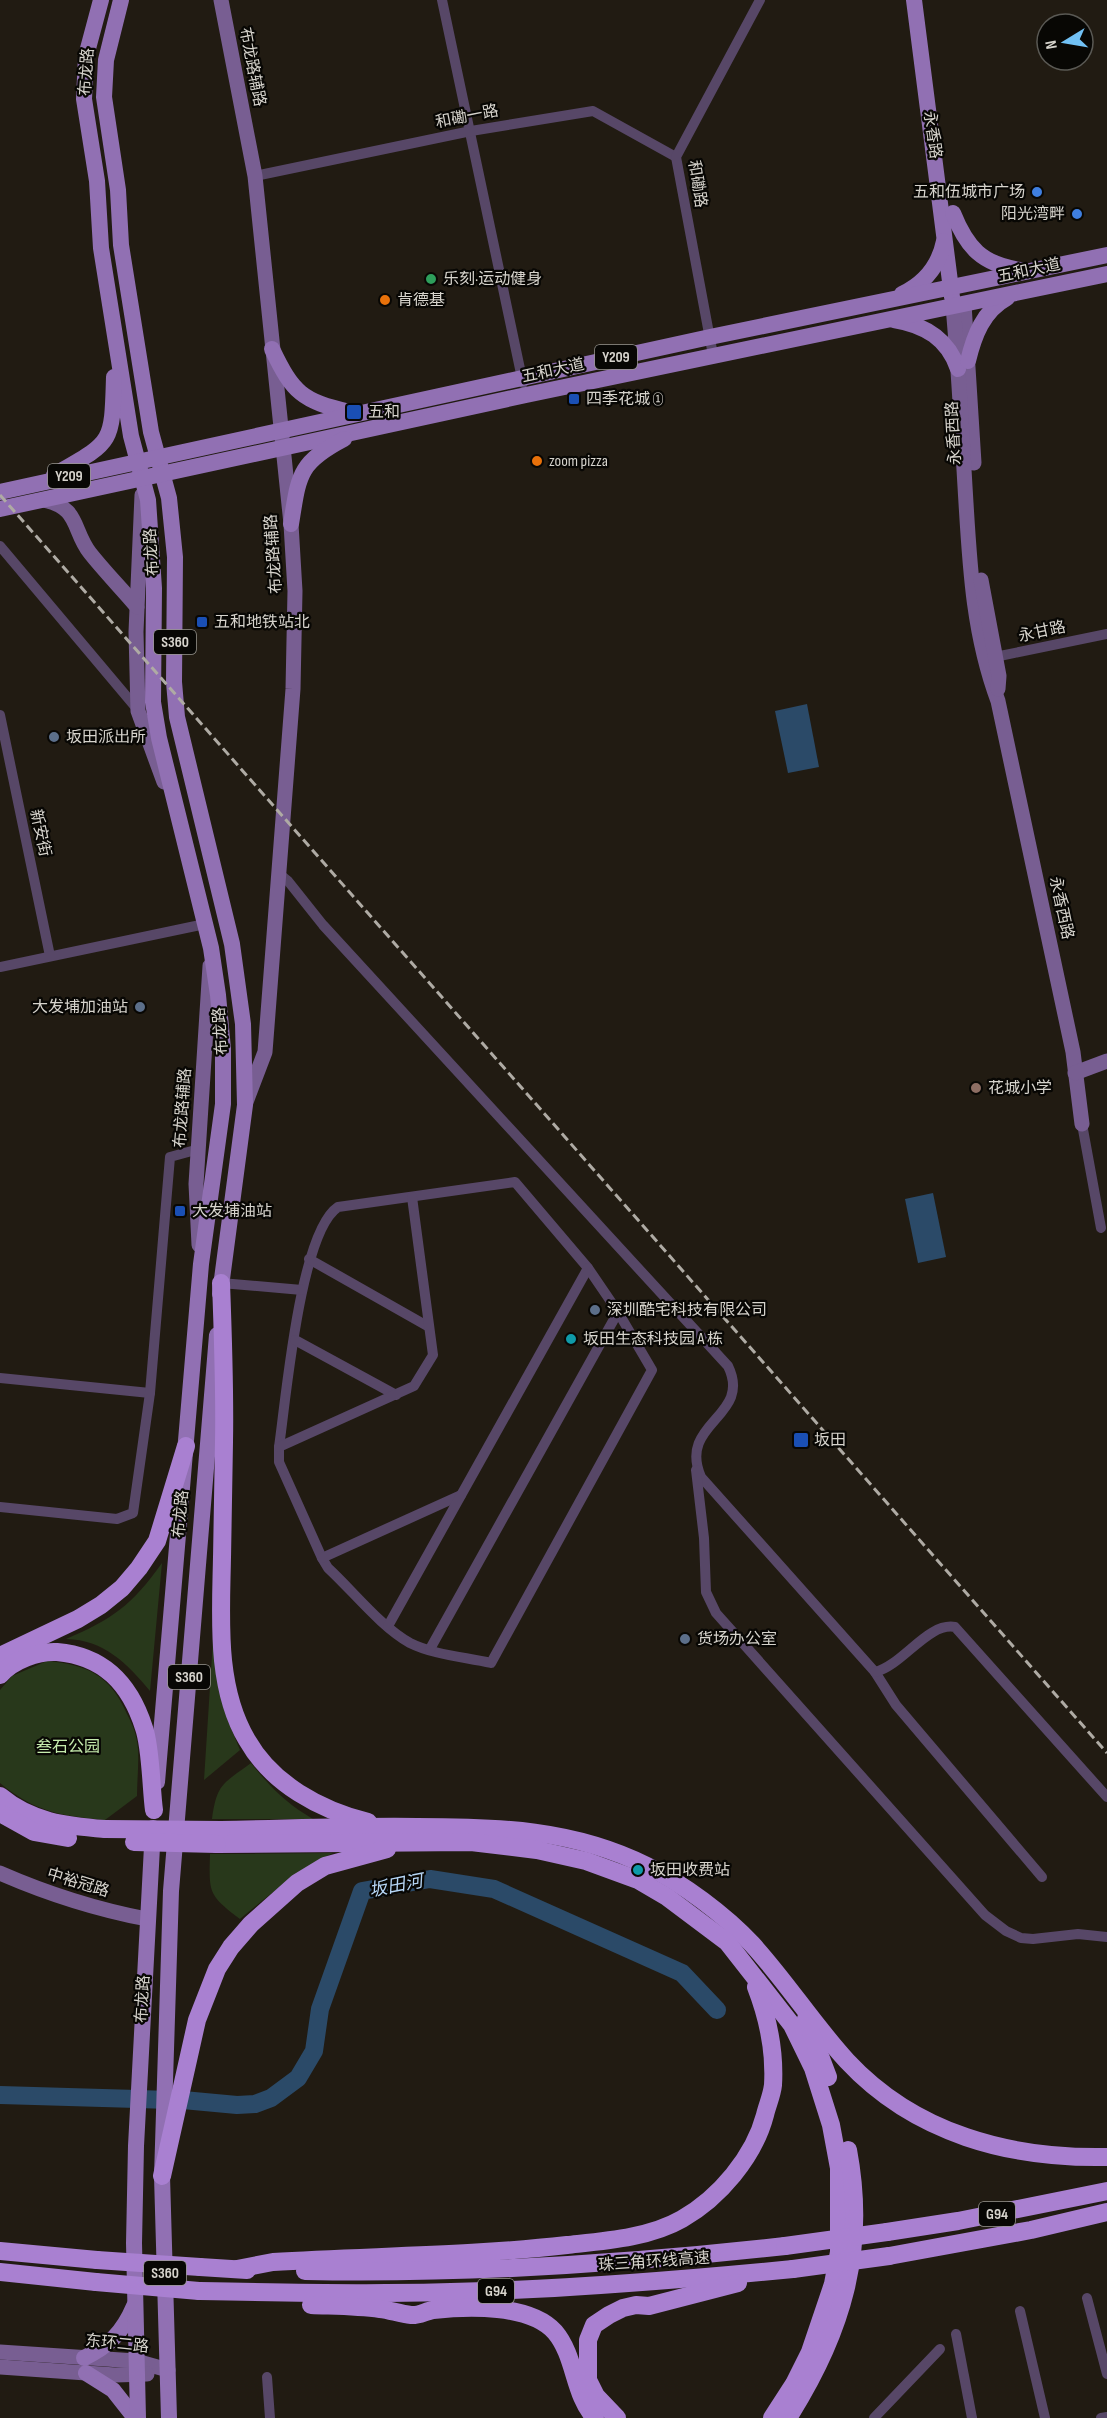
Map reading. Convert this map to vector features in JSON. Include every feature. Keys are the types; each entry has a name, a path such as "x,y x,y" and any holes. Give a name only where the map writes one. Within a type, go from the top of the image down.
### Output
{"highway":[{"path":"221,1283 225,1402 221,1622 223,1660 237,1719 247,1740 280,1779 323,1806 350,1817 387,1827"},
{"path":"0,1656 78,1619 101,1605 122,1588 139,1568 156,1541 186,1446"},
{"path":"0,1676 6,1669 46,1651 79,1656 107,1668 121,1682 145,1729 154,1810"},
{"path":"0,1796 11,1805 36,1818 103,1835"},
{"path":"0,1813 34,1832 68,1838 103,1835 416,1841 492,1844 537,1850 586,1861 638,1880 667,1897 728,1942 792,2025 813,2068 831,2125 839,2169 839,2252 833,2284 810,2352 794,2384 772,2418"},
{"path":"219,1837 387,1827 490,1828 536,1832 592,1843 639,1862 719,1914 750,1942 847,2061 907,2111 938,2128 1008,2150 1045,2156 1107,2157"},
{"path":"162,2176 197,2020 217,1969 231,1947 251,1924 297,1883 325,1866 416,1841"},
{"path":"237,2269 273,2262 516,2250 575,2244 633,2235 682,2220 705,2203 734,2175 760,2133 773,2086 771,2037 761,1999 749,1969"},
{"path":"788,2418 820,2363 832,2333 844,2295 850,2263 855,2210 843,2126 825,2066 799,2001"},
{"name":"珠三角环线高速","path":"0,2251 237,2269 378,2273 536,2268 656,2261 785,2246 958,2221 1107,2191"},
{"name":"珠三角环线高速","path":"199,2291 360,2294 511,2290 640,2283 793,2269 889,2256 1031,2230 1107,2212"},
{"path":"616,2418 596,2396 588,2379 588,2340 594,2325 623,2308 655,2305 793,2269"},
{"name":"G94","path":"0,2272 199,2291"},
{"path":"199,2291 305,2304 380,2309 413,2315 431,2310 482,2309 530,2315 546,2323 565,2346 585,2407 595,2418"}],"main road":[{"name":"布龙路","path":"101,0 86,56 84,99 97,181 101,248 131,436 148,500 153,558 153,702 159,738 211,948 221,1022 223,1104 201,1270 154,1810 136,2126 135,2302"},
{"name":"布龙路","path":"122,0 106,60 104,97 118,190 120,245 151,432 169,498 175,557 176,708 180,733 232,944 243,1024 244,1105 221,1283 172,1880 162,2176"},
{"name":"布龙路辅路","path":"221,0 255,176 291,524 295,591 295,657 265,1052 244,1105"},
{"name":"永香路","path":"914,0 945,231 956,286"},
{"name":"永香路","path":"925,0 953,213 958,305"},
{"path":"953,213 964,236 978,254 986,260 1007,268 1034,270 1039,289"},
{"path":"945,231 942,251 933,271 916,286 883,301 882,320 913,324 936,335 963,365 986,315 999,302 1020,293"},
{"name":"五和大道","path":"0,492 710,337 1107,255"},
{"name":"五和大道","path":"0,509 713,355 1107,274"},
{"name":"永香西路","path":"958,305 963,365 972,591 989,658 1073,1052 1082,1124"},
{"path":"40,483 94,452 109,434 113,420 116,340"},
{"path":"272,349 285,376 302,394 323,406 357,413"},
{"path":"291,524 297,485 305,467 319,453 361,430"},
{"path":"142,478 136,657 138,711 149,744 177,809"},
{"path":"43,500 57,504 73,517 88,551 137,607"},
{"name":"布龙路辅路","path":"201,1270 196,1184 211,948"},
{"path":"1075,1073 1107,1061"},
{"path":"1075,1073 1107,1071"},
{"name":"中裕冠路","path":"0,1873 75,1903 147,1919"},
{"name":"S360","path":"162,2176 169,2418"},
{"path":"135,2302 122,2329 113,2341 85,2366 112,2390 136,2418"},
{"name":"S360","path":"135,2302 136,2418"},
{"name":"东环二路","path":"0,2352 85,2366"},
{"name":"东环二路","path":"0,2367 85,2366 168,2370"}],"street":[{"path":"442,0 526,395"},
{"name":"和磡路","path":"713,355 676,157 760,0"},
{"name":"和磡一路","path":"255,176 471,130 593,111 676,157"},
{"path":"1,550 138,711"},
{"name":"永甘路","path":"989,658 1107,634"},
{"name":"新安街","path":"0,715 50,956"},
{"path":"277,875 288,881 323,925 728,1366 734,1386 732,1397 702,1435 695,1450 704,1538 706,1592 716,1613 985,1915 1006,1931 1021,1938 1033,1939 1078,1934 1107,1937"},
{"path":"0,967 205,924"},
{"path":"1082,1124 1101,1228"},
{"path":"0,1508 117,1519 133,1514 150,1392 170,1157 199,1149"},
{"path":"515,1182 588,1268 618,1312 652,1370 491,1663 410,1642 388,1626 328,1568 279,1462 279,1447 302,1290 309,1259 323,1224 330,1212 338,1207 412,1197 515,1182"},
{"path":"279,1447 414,1386 433,1355 412,1197"},
{"path":"309,1259 429,1327"},
{"path":"388,1626 588,1268"},
{"path":"221,1283 302,1290"},
{"path":"430,1649 618,1312"},
{"path":"295,1340 396,1395"},
{"path":"0,1378 150,1392"},
{"path":"695,1464 709,1488 874,1672 896,1705 1042,1877"},
{"path":"322,1558 461,1495"},
{"path":"874,1672 884,1670 938,1628 947,1625 955,1627 963,1633 1107,1797"},
{"path":"1087,2298 1107,2374"},
{"path":"1020,2311 1045,2418"},
{"path":"956,2334 972,2418"},
{"path":"874,2418 940,2349"},
{"path":"267,2377 270,2418"},
{"path":"1101,2418 1107,2417"}],"green space":[{"path":"162,1563 150,1691 133,1671 114,1655 80,1640 66,1639 97,1625 120,1609 141,1590"},
{"path":"213,1640 228,1721 240,1750 204,1780"},
{"name":"叁石公园","path":"47,1661 74,1665 96,1674 113,1690 133,1726 138,1749 137,1796 105,1820 75,1817 50,1811 25,1800 0,1783 0,1690 12,1676"},
{"path":"251,1763 279,1794 313,1819 212,1819 216,1798 223,1785"},
{"path":"333,1853 296,1875 240,1919 216,1898 213,1892 210,1877 210,1854"}],"water":[{"path":"807,704 819,767 788,773 775,711"},
{"path":"933,1193 946,1257 918,1263 905,1199"}],"waterway":[{"name":"坂田河","path":"183,2100 237,2105 255,2104 271,2098 298,2078 314,2051 320,2009 362,1891 430,1879 494,1889 682,1973 717,2010"},
{"name":"坂田河","path":"0,2095 171,2100"}],"railway":[{"path":"0,495 1107,1753"}],"place":[{"name":"五和伍城市广场","path":"1037,192"},
{"name":"阳光湾畔","path":"1077,214"},
{"name":"乐刻·运动健身","path":"431,279"},
{"name":"肯德基","path":"385,300"},
{"name":"四季花城 ①","path":"574,399"},
{"name":"五和","path":"354,412"},
{"name":"zoom pizza","path":"537,461"},
{"name":"五和地铁站北","path":"202,622"},
{"name":"坂田派出所","path":"54,737"},
{"name":"大发埔加油站","path":"140,1007"},
{"name":"花城小学","path":"976,1088"},
{"name":"大发埔油站","path":"180,1211"},
{"name":"深圳酷宅科技有限公司","path":"595,1310"},
{"name":"坂田生态科技园 A 栋","path":"571,1339"},
{"name":"坂田","path":"801,1440"},
{"name":"货场办公室","path":"685,1639"},
{"name":"坂田收费站","path":"638,1870"}]}
